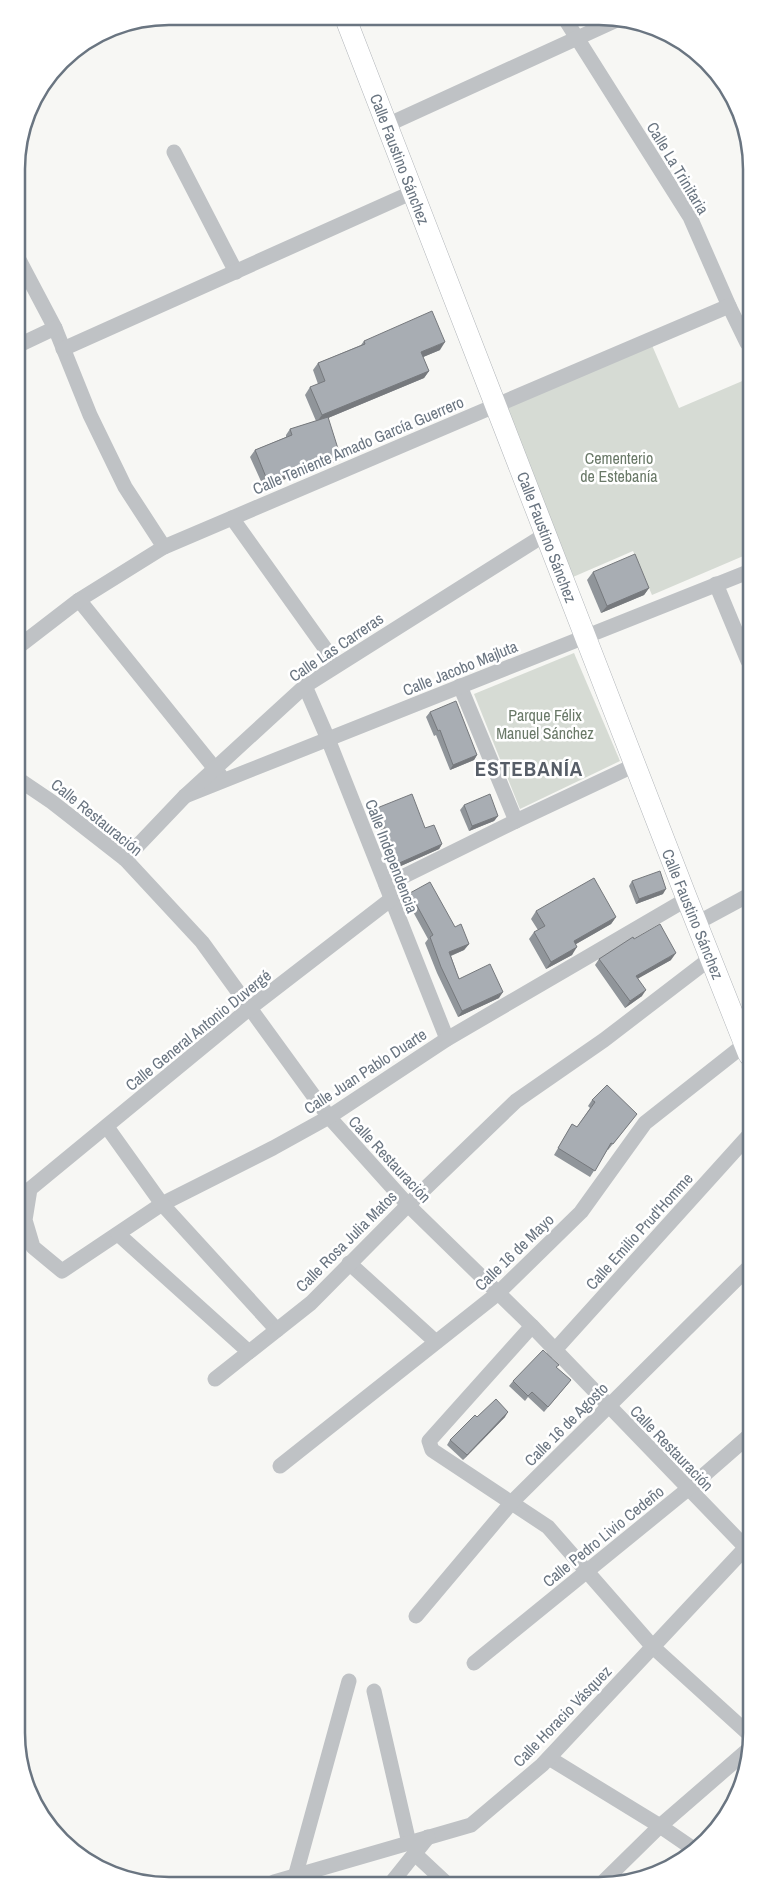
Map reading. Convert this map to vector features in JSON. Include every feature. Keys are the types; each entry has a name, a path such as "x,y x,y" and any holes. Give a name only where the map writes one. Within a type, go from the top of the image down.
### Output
{"street":[{"name":"Calle Faustino Sánchez","path":"348,25 687,900 743,1035"},
{"name":"Calle La Trinitaria","path":"569,25 690,217 729,306 743,325"},
{"path":"387,125 606,25"},
{"path":"174,152 236,272"},
{"path":"63,349 413,192"},
{"path":"25,272 54,328 90,415 125,487 164,547"},
{"name":"Calle Teniente Amado García Guerrero","path":"25,642 78,600 164,547 729,306"},
{"path":"25,342 54,328"},
{"path":"232,518 337,665"},
{"name":"Calle Las Carreras","path":"125,859 185,796 305,686 546,534"},
{"name":"Calle Jacobo Majluta","path":"185,796 743,574"},
{"path":"716,584 743,649"},
{"path":"78,600 224,780"},
{"name":"Calle Independencia","path":"305,686 328,739 386,885 390,900 447,1039"},
{"path":"460,686 516,821"},
{"path":"386,885 635,765"},
{"name":"Calle Restauración","path":"25,784 52,802 125,859 202,942 329,1117 408,1205 532,1326 608,1408 743,1542"},
{"path":"696,923 743,898"},
{"name":"Calle General Antonio Duvergé","path":"26,1246 25,1220 30,1190 250,1008 390,900"},
{"name":"Calle Juan Pablo Duarte","path":"26,1246 62,1271 162,1204 273,1148 329,1117 447,1039 687,900"},
{"name":"Calle Rosa Julia Matos","path":"215,1379 311,1303 349,1263 516,1101 604,1040 711,958"},
{"name":"Calle 16 de Mayo","path":"280,1466 498,1294 581,1212 645,1123 743,1051"},
{"path":"107,1128 162,1204 277,1330"},
{"name":"Calle Emilio Prud'Homme","path":"554,1351 743,1142"},
{"path":"118,1234 249,1352"},
{"path":"349,1263 436,1342"},
{"name":"Calle 16 de Agosto","path":"416,1616 512,1502 743,1273"},
{"path":"532,1326 429,1441 432,1450 548,1527 653,1648 743,1729"},
{"name":"Calle Pedro Livio Cedeño","path":"474,1663 688,1489 743,1440"},
{"name":"Calle Horacio Vásquez","path":"300,1877 412,1848 428,1838 471,1825 549,1758 743,1554"},
{"path":"293,1877 349,1682"},
{"path":"374,1692 412,1848 440,1877"},
{"path":"609,1876 660,1826 741,1756"},
{"path":"549,1758 688,1845"},
{"path":"395,1877 412,1848"}],"green space":[{"name":"Cementerio de Estebanía","path":"651,343 679,408 743,381 743,556 652,595 633,551 573,577 501,409"},
{"name":"Parque Félix Manuel Sánchez","path":"574,653 620,761 520,809 474,694"}],"building":[{"path":"432,311 445,342 421,352 429,371 322,415 310,387 325,381 318,363 365,344 364,341"},
{"path":"328,417 340,455 268,482 255,450 292,435 290,429"},
{"path":"635,554 649,588 607,606 593,572"},
{"path":"456,701 477,755 453,765 440,730 438,731 430,712"},
{"path":"412,794 425,828 434,825 442,844 397,864 377,808"},
{"path":"490,794 498,816 472,826 464,805"},
{"path":"660,871 666,889 639,899 632,881"},
{"path":"594,878 616,917 574,941 577,947 551,962 534,932 545,926 536,911"},
{"path":"430,882 455,927 461,924 469,944 449,952 459,979 490,964 503,992 462,1011 441,967 430,937 433,935 410,893"},
{"path":"660,924 676,953 636,976 646,990 630,1001 599,959 633,937 634,939"},
{"path":"607,1085 637,1114 613,1144 611,1143 595,1171 558,1148 572,1124 577,1127 595,1102 592,1100"},
{"path":"543,1350 559,1365 556,1367 571,1380 548,1407 532,1392 528,1396 513,1381"},
{"path":"496,1399 508,1412 467,1455 450,1440 475,1415 477,1417"}],"district":[{"name":"ESTEBANÍA","path":"529,769"}]}
